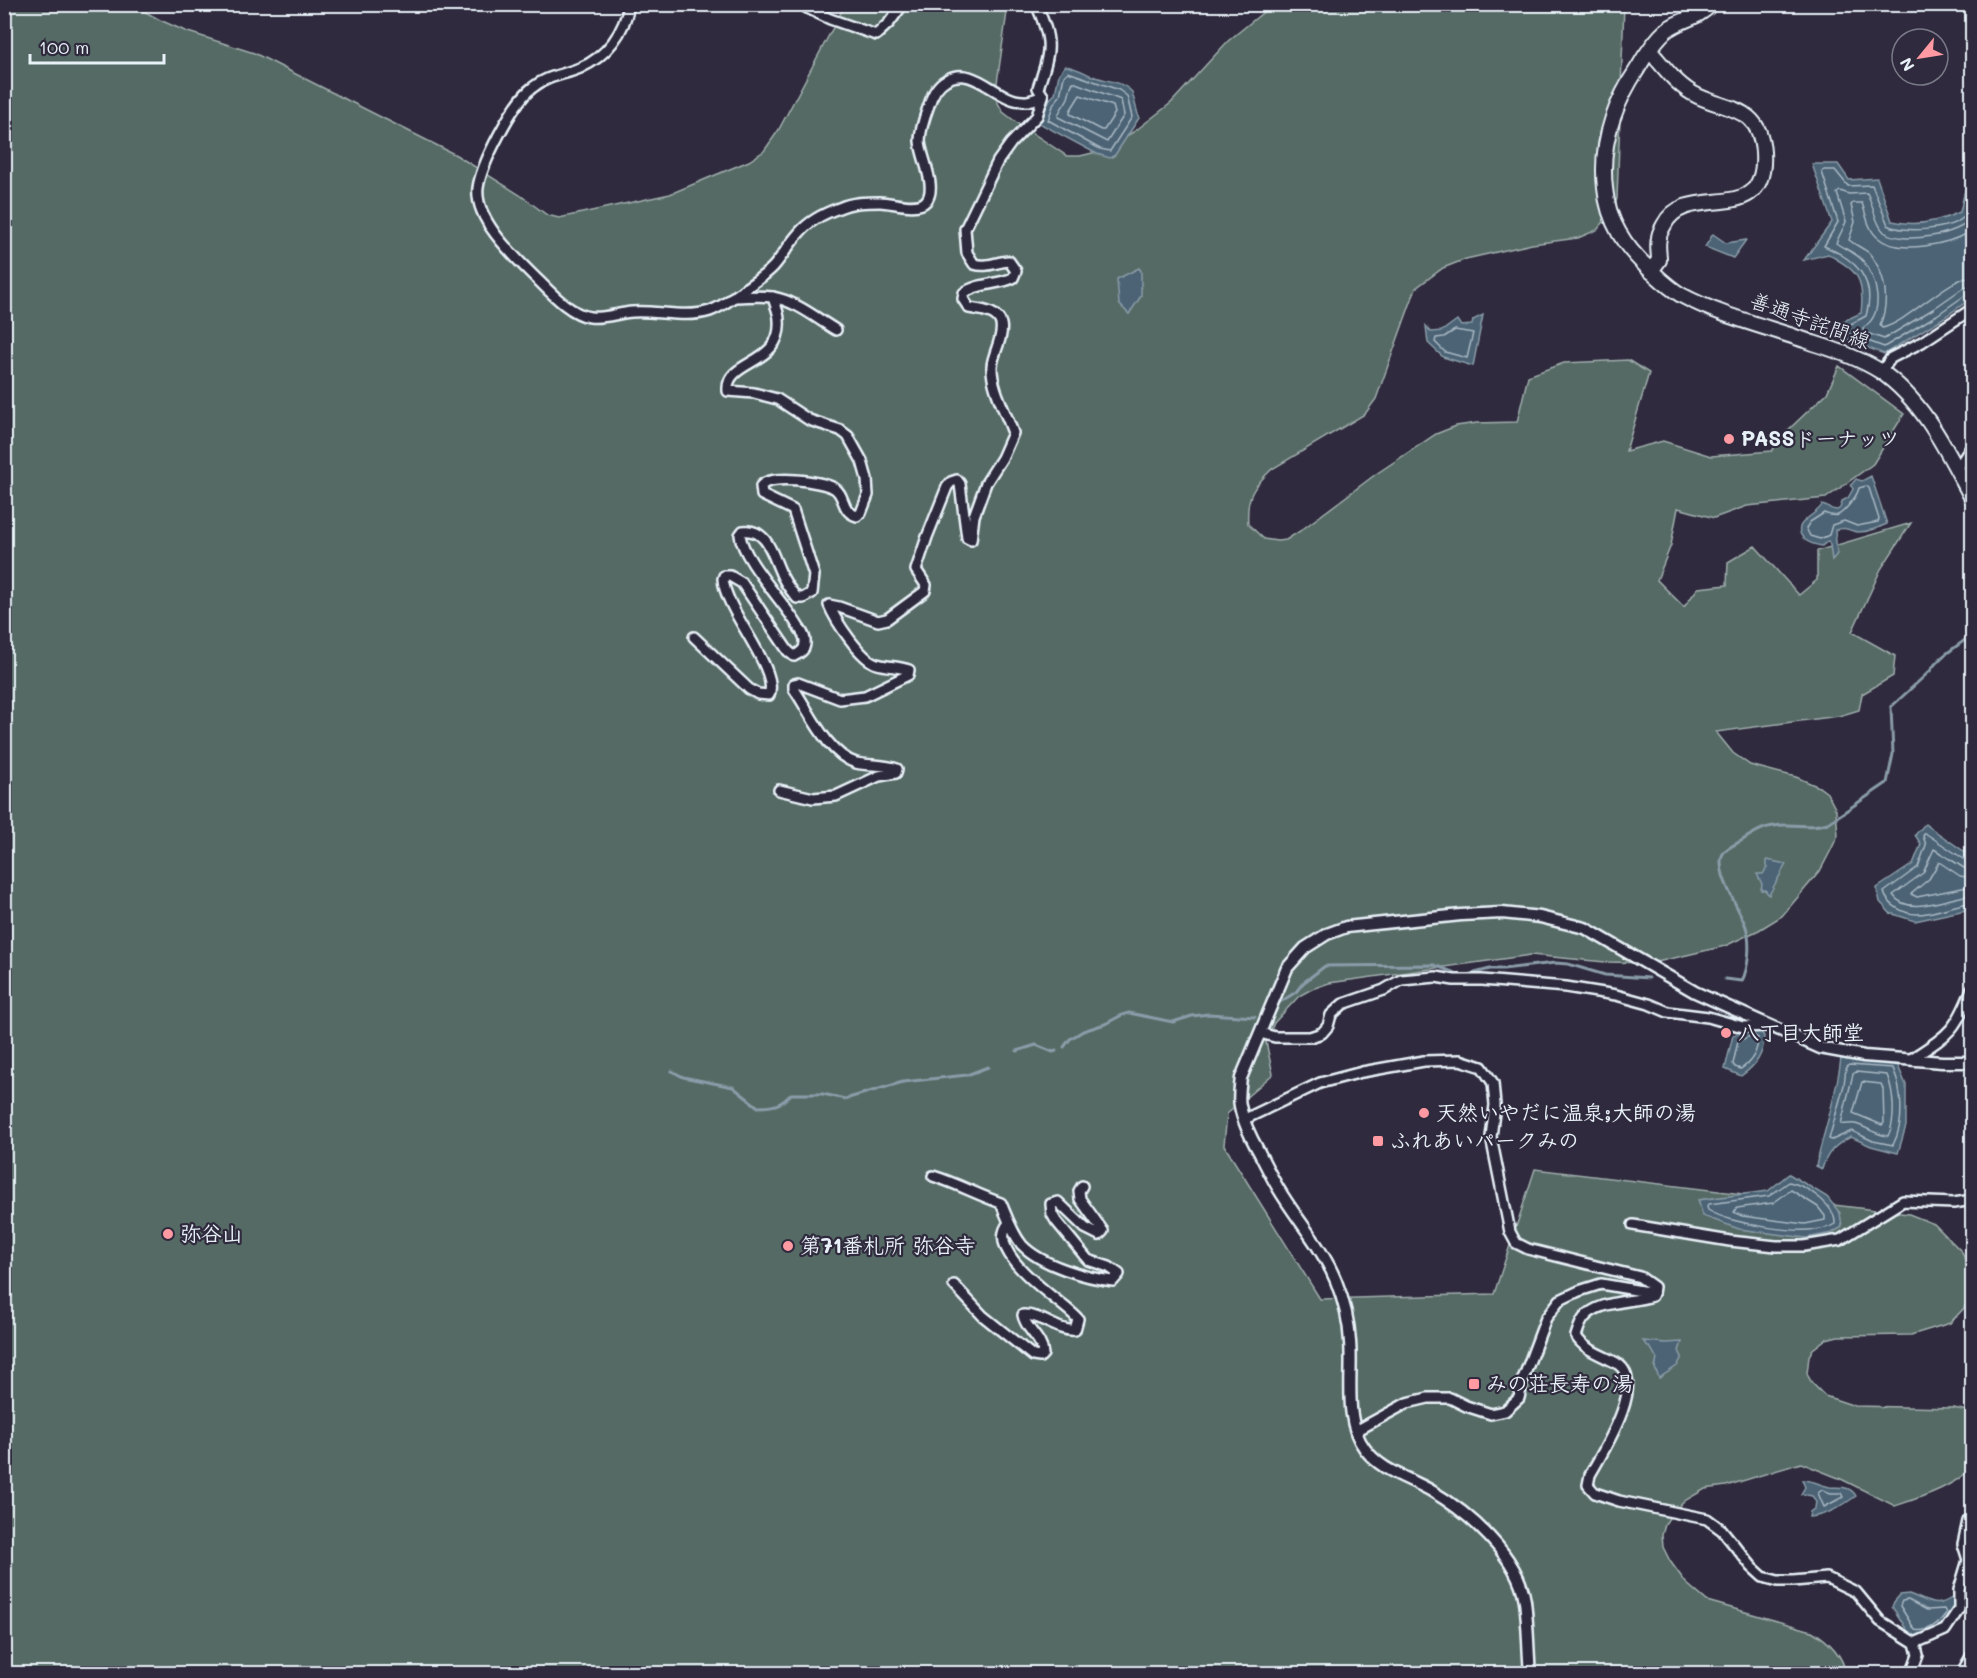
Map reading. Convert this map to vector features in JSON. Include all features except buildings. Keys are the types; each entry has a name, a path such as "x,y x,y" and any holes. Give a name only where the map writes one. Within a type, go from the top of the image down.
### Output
{"main road":[{"name":"善通寺詫間線","path":"1711,4 1699,15 1667,29 1638,68 1616,110 1604,156 1606,196 1616,229 1626,245 1651,271 1664,284 1682,295 1852,356 1897,384 1921,410 1972,498"},
{"path":"1650,51 1670,75 1690,92 1707,101 1738,109 1752,122 1763,152 1760,180 1752,192 1736,200 1685,205 1669,215 1659,236 1659,260 1651,271"}],"street":[{"path":"629,4 623,27 613,43 598,58 580,68 532,87 512,112 484,168 478,189 480,209 499,239 541,283 575,312 589,317 632,312 703,313 723,305 772,267 801,231 816,219 858,202 914,205 926,201 931,192 921,152 920,138 930,102 939,85 948,78 963,76 974,78 1006,96 1024,102 1043,96"},
{"path":"805,4 807,8 830,19 876,35 889,23 903,4"},
{"path":"780,790 813,798 836,796 879,776 896,773 897,769 855,762 837,753 794,689 794,684 798,683 840,699 865,696 909,675 909,670 898,666 879,665 868,661 829,605 878,621 887,619 925,591 926,585 916,570 947,487 957,480 960,484 967,538 970,540 974,516 986,483 1002,458 1013,433 995,385 992,365 1001,333 1000,322 994,315 969,308 963,299 964,293 969,289 1006,281 1013,278 1016,271 1009,261 997,262 984,267 969,260 965,229 998,161 1011,143 1037,116 1043,96 1038,88 1049,49 1044,23 1036,4"},
{"path":"733,297 773,297 792,303 837,330"},
{"path":"694,637 749,689 758,694 770,695 771,684 766,668 723,590 724,576 730,576 742,583 788,651 794,656 803,650 806,644 805,637 792,615 751,559 742,544 740,535 743,531 754,531 766,540 788,587 797,598 803,598 812,593 814,575 793,510 762,495 760,486 773,479 801,480 824,485 835,489 848,512 857,516 861,513 868,495 862,461 848,436 840,430 809,420 777,399 754,393 728,391 727,384 736,372 764,355 772,347 779,327 779,317 773,297"},
{"path":"1881,372 1891,358 1922,342 1972,309"},
{"path":"1957,469 1972,446"},
{"path":"1530,1674 1525,1600 1521,1585 1495,1543 1454,1505 1428,1489 1387,1470 1365,1450 1353,1419 1348,1317 1343,1299 1321,1251 1278,1189 1251,1137 1239,1096 1241,1078 1287,968 1305,948 1327,934 1346,927 1461,915 1540,916 1585,928 1695,992 1820,1048 1839,1052 1942,1062 1972,1062"},
{"path":"1260,1033 1275,1037 1310,1037 1322,1033 1328,1026 1331,1015 1343,1004 1384,990 1401,980 1436,977 1566,987 1616,995 1668,1012 1708,1017 1743,1027 1768,1026"},
{"path":"1911,1059 1953,1029 1972,989"},
{"path":"1245,1119 1320,1083 1362,1072 1424,1061 1460,1060 1482,1067 1492,1083 1495,1105 1491,1137 1510,1232 1516,1243 1528,1249 1640,1276 1654,1287 1652,1296 1636,1302 1612,1303 1594,1310 1584,1318 1576,1336 1581,1344 1620,1365 1626,1373 1627,1380 1620,1421 1590,1475 1588,1485 1594,1493 1618,1501 1707,1519 1722,1530 1763,1577 1778,1581 1827,1578 1856,1592 1880,1621 1915,1643 1918,1655 1911,1674"},
{"path":"933,1176 1001,1203 1009,1223 1023,1245 1057,1267 1100,1280 1113,1281 1119,1274 1109,1267 1088,1260 1052,1214 1051,1204 1058,1202 1085,1228 1099,1235 1103,1231 1080,1199 1078,1191 1082,1186"},
{"path":"1633,1225 1730,1241 1776,1246 1804,1246 1840,1240 1903,1201 1954,1203 1972,1200"},
{"path":"954,1284 983,1316 1033,1356 1040,1357 1043,1349 1033,1331 1023,1320 1023,1315 1039,1317 1069,1331 1075,1330 1078,1319 1072,1312 1038,1287 1009,1253 1004,1239 1006,1226 1009,1223"},
{"path":"1356,1431 1407,1403 1428,1398 1450,1398 1491,1414 1505,1411 1519,1398 1546,1318 1560,1300 1601,1284 1653,1293"},
{"path":"1915,1643 1945,1630 1959,1609 1959,1590 1968,1560 1963,1544 1968,1521 1972,1518"},
{"path":"1961,1674 1972,1655"}],"green space":[{"path":"5,5 133,5 185,31 254,53 456,155 520,195 547,215 559,218 670,194 749,161 764,151 778,131 845,5 1008,5 997,83 997,101 1003,112 1067,156 1080,156 1101,151 1135,131 1171,103 1228,41 1272,5 1624,5 1617,199 1609,216 1597,230 1578,238 1532,244 1466,259 1443,268 1416,288 1376,399 1365,414 1272,469 1255,488 1249,500 1248,524 1264,539 1286,540 1376,474 1436,434 1456,426 1517,422 1528,376 1564,363 1628,360 1649,373 1626,451 1663,441 1711,456 1772,451 1785,433 1827,393 1839,366 1904,414 1873,464 1826,498 1747,506 1714,518 1678,508 1671,545 1657,580 1684,607 1698,588 1727,585 1728,562 1755,546 1799,595 1817,580 1817,551 1911,523 1881,569 1852,632 1895,656 1893,676 1862,694 1859,710 1839,716 1716,732 1733,753 1750,765 1796,777 1827,793 1836,810 1838,835 1820,871 1782,916 1725,946 1653,963 1605,962 1531,955 1329,983 1312,989 1299,996 1274,1023 1266,1042 1273,1074 1227,1114 1224,1145 1320,1299 1494,1294 1535,1169 1909,1214 1934,1224 1962,1252 1968,1267 1971,1287 1965,1307 1950,1323 1911,1335 1838,1336 1826,1339 1813,1349 1809,1356 1807,1374 1812,1383 1825,1396 1855,1406 1954,1408 1967,1411 1972,1415 1974,1446 1972,1463 1968,1470 1938,1490 1895,1506 1841,1479 1801,1463 1726,1486 1705,1489 1686,1500 1673,1512 1662,1534 1663,1547 1670,1561 1686,1583 1707,1601 1812,1631 1834,1649 1846,1673 5,1674"}],"water":[{"path":"1065,66 1119,83 1132,92 1139,118 1115,155 1110,158 1097,154 1039,123 1050,99 1055,94 1059,74"},
{"path":"1812,164 1838,164 1849,180 1877,178 1892,221 1901,223 1927,222 1960,212 1965,190 1972,189 1972,298 1884,354 1837,336 1837,324 1861,313 1862,291 1857,276 1846,265 1828,254 1804,260 1832,222"},
{"path":"1713,234 1726,243 1746,240 1733,258 1705,247"},
{"path":"1139,268 1141,296 1129,314 1119,304 1117,279"},
{"path":"1483,315 1473,366 1443,357 1428,343 1426,326 1431,332 1442,331 1457,320 1461,326 1472,325 1473,320"},
{"path":"1871,476 1887,524 1862,532 1846,529 1835,530 1837,554 1832,560 1828,541 1822,546 1806,541 1800,533 1800,528 1805,520 1822,505 1835,510 1839,509 1842,501 1848,498 1853,489 1851,485 1856,479 1862,481"},
{"path":"1925,824 1972,857 1972,906 1970,909 1915,921 1890,913 1880,902 1877,888 1913,864 1921,844 1915,835"},
{"path":"1767,860 1786,864 1769,895 1765,890 1761,890 1762,884 1757,874 1763,874 1767,867"},
{"path":"1758,1029 1764,1036 1763,1049 1755,1064 1741,1076 1725,1069 1733,1035"},
{"path":"1841,1058 1896,1061 1906,1085 1906,1126 1898,1153 1871,1146 1851,1137 1833,1149 1822,1169 1816,1166"},
{"path":"1789,1174 1827,1197 1840,1213 1842,1227 1832,1233 1806,1238 1739,1229 1703,1216 1698,1200 1768,1191"},
{"path":"1643,1341 1682,1342 1679,1351 1682,1357 1677,1366 1659,1378 1655,1368 1657,1359"},
{"path":"1802,1480 1848,1489 1856,1496 1828,1513 1809,1517 1810,1512 1815,1508 1816,1501 1812,1496 1801,1494 1805,1487"},
{"path":"1909,1594 1937,1604 1956,1595 1956,1603 1945,1623 1931,1634 1917,1637 1909,1633 1892,1607 1900,1595"}],"waterway":[{"path":"1725,979 1742,981 1748,962 1749,947 1746,927 1728,889 1721,867 1721,858 1725,851 1768,827 1812,826 1828,823 1887,783 1893,754 1891,707 1939,660 1972,634"},
{"path":"1277,1004 1296,992 1303,983 1325,966 1434,965 1463,976 1490,969 1555,963 1568,964 1605,975 1649,978"},
{"path":"1064,1047 1070,1039 1083,1031 1129,1013 1173,1022 1209,1014 1255,1017"},
{"path":"1017,1051 1036,1045 1053,1052 1056,1051"},
{"path":"672,1071 683,1077 733,1087 758,1107 768,1107 777,1105 791,1094 823,1094 845,1099 903,1082 967,1075 988,1067"}],"place":[{"name":"PASSドーナッツ","path":"1729,439"},
{"name":"八丁目大師堂","path":"1726,1033"},
{"name":"天然いやだに温泉;大師の湯","path":"1424,1113"},
{"name":"ふれあいパークみの","path":"1378,1141"},
{"name":"弥谷山","path":"168,1234"},
{"name":"第71番札所 弥谷寺","path":"788,1246"},
{"name":"みの荘長寿の湯","path":"1474,1384"}]}
